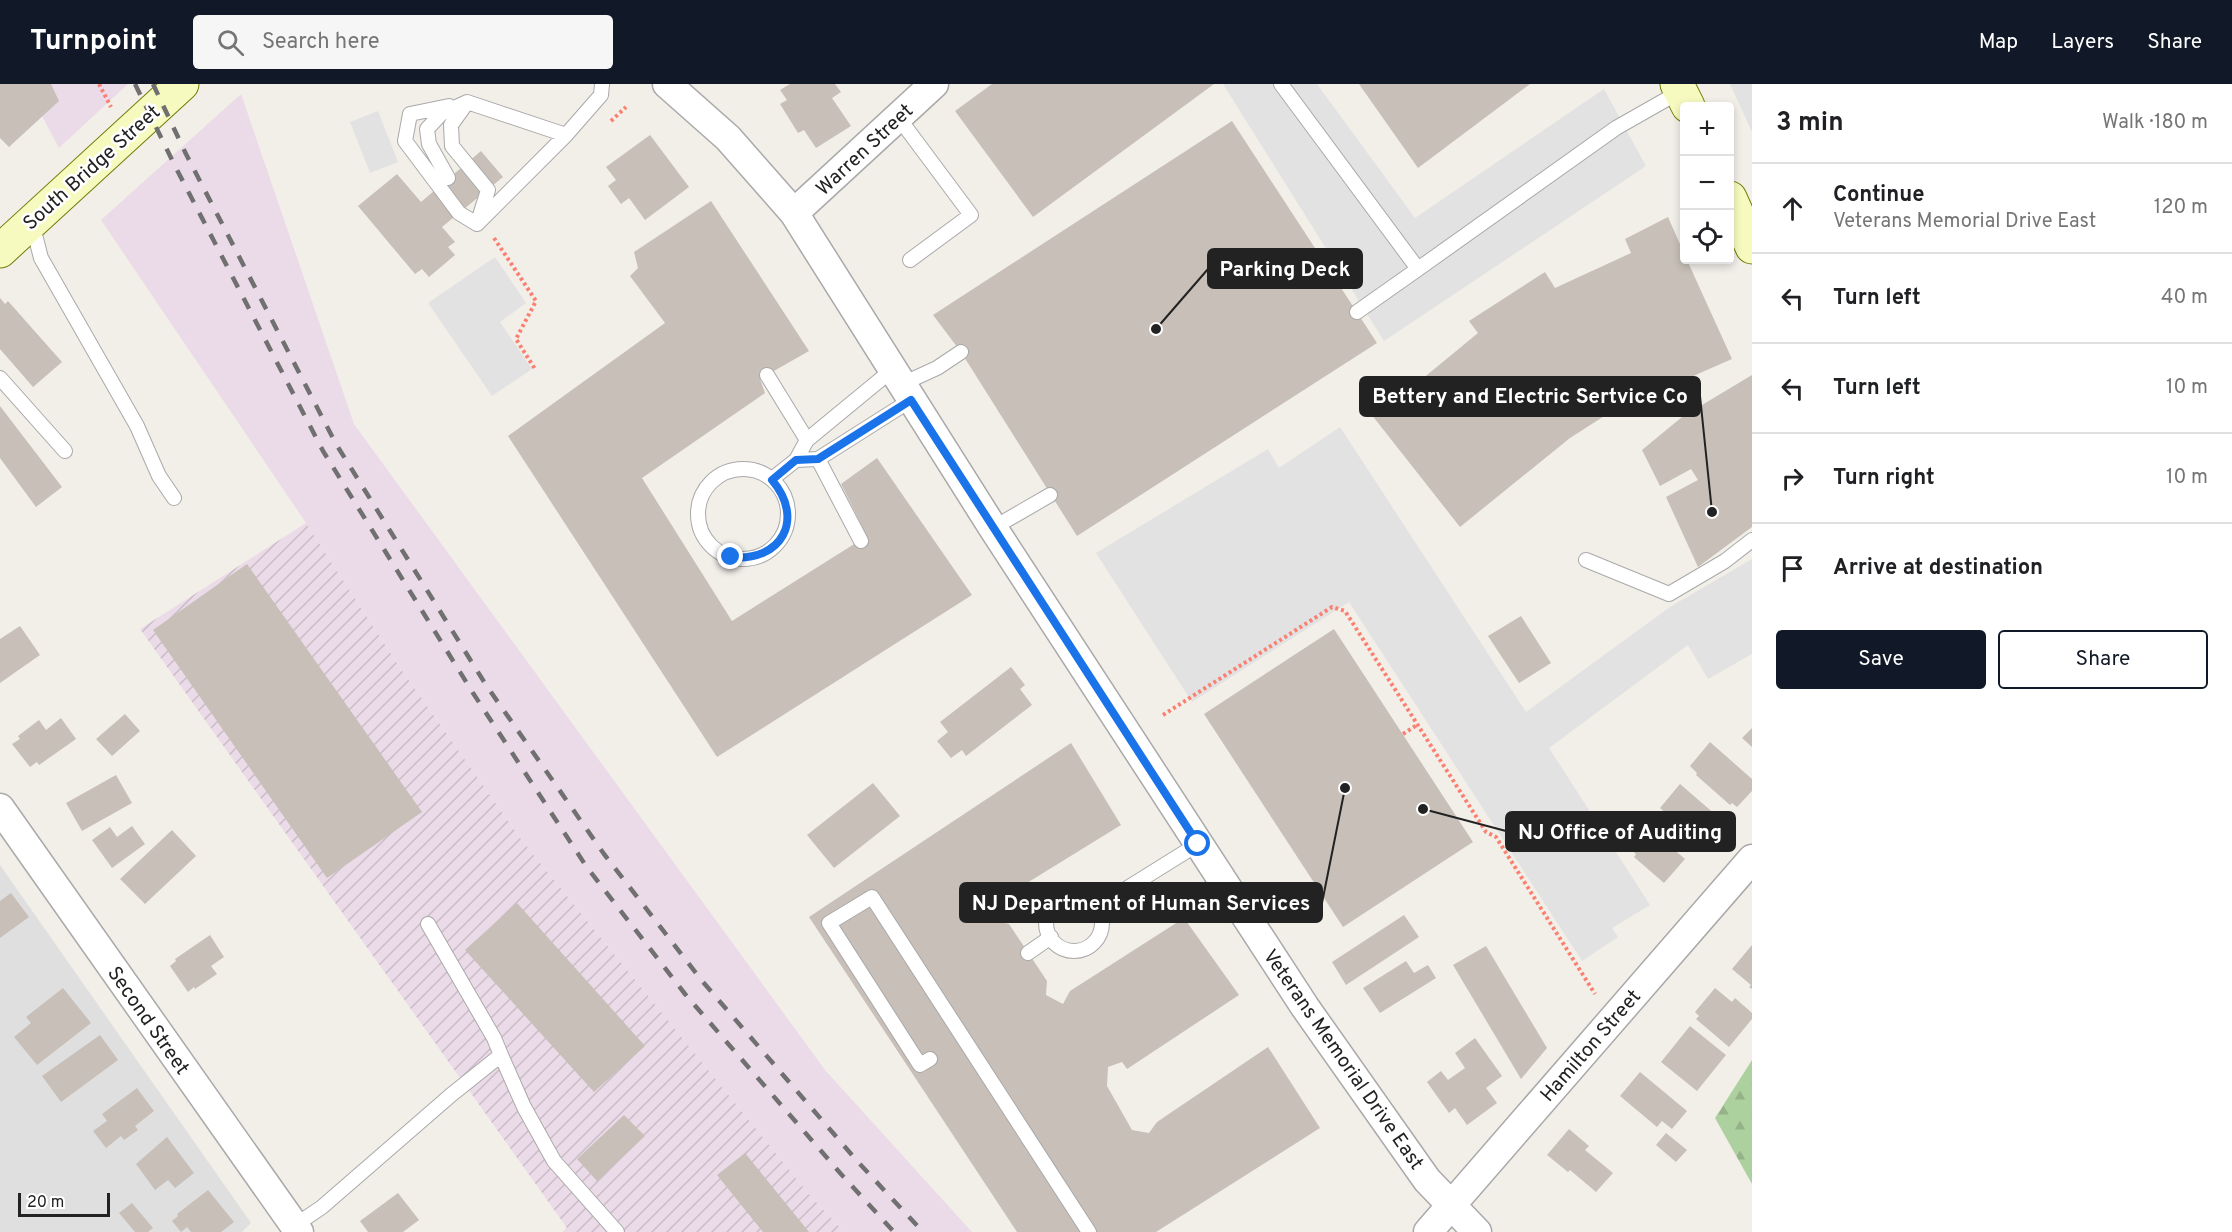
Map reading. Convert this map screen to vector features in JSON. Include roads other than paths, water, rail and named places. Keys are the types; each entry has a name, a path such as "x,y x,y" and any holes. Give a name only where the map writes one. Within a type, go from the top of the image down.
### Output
{"street":[{"name":"South Bridge Street","path":"0,251 182,84"},
{"name":"Veterans Memorial Drive East","path":"667,84 728,138 794,213 993,528 1305,1007 1427,1180 1477,1232"},
{"name":"Warren Street","path":"794,213 934,84"},
{"path":"1734,207 1752,247"},
{"name":"Second Street","path":"0,808 294,1230"},
{"name":"Hamilton Street","path":"1428,1232 1752,859"}],"lane":[{"path":"477,224 566,135 601,95 602,84"},
{"path":"1281,84 1418,269"},
{"path":"1357,312 1616,128 1682,94"},
{"path":"477,224 459,213 405,141 410,114 467,102 566,135"},
{"path":"448,178 429,144 427,129 441,114 467,102"},
{"path":"467,102 451,125 452,146 488,190 477,224"},
{"path":"898,117 971,215 910,260"},
{"path":"468,205 477,224"},
{"path":"32,221 41,258 137,426 159,476 174,498"},
{"path":"772,480 796,460 807,440 902,385 937,368 961,352"},
{"path":"767,375 807,440"},
{"path":"0,378 65,451"},
{"path":"796,460 818,459 902,385"},
{"path":"818,459 861,541"},
{"path":"746,469 759,472 772,480 782,491 787,505 788,520 783,535 774,547 761,555 746,559 731,557 717,551 707,540 700,527 698,513 700,499 707,486 718,477 731,471 746,469"},
{"path":"993,528 1050,495"},
{"path":"1586,560 1669,594 1725,561 1752,540"},
{"path":"1097,907 1198,844"},
{"path":"1073,895 1090,900 1097,907 1102,924 1096,941 1088,947 1071,951 1062,948 1051,937 1047,917 1056,902 1073,895"},
{"path":"930,1059 920,1065 829,923 873,897 1089,1232"},
{"path":"428,924 494,1038 524,1107 554,1161 617,1232"},
{"path":"1028,953 1051,937"},
{"path":"294,1230 501,1055"}],"railway":[{"path":"135,84 176,168 323,451 473,693 586,866 685,994 894,1232"},
{"path":"153,84 186,154 336,444 486,685 604,854 703,982 858,1162 923,1232"}],"place":[{"name":"Parking Deck","path":"1156,329"},
{"name":"Bettery and Electric Sertvice Co","path":"1712,512"},
{"name":"NJ Department of Human Services","path":"1345,788"},
{"name":"NJ Office of Auditing","path":"1423,809"}]}
